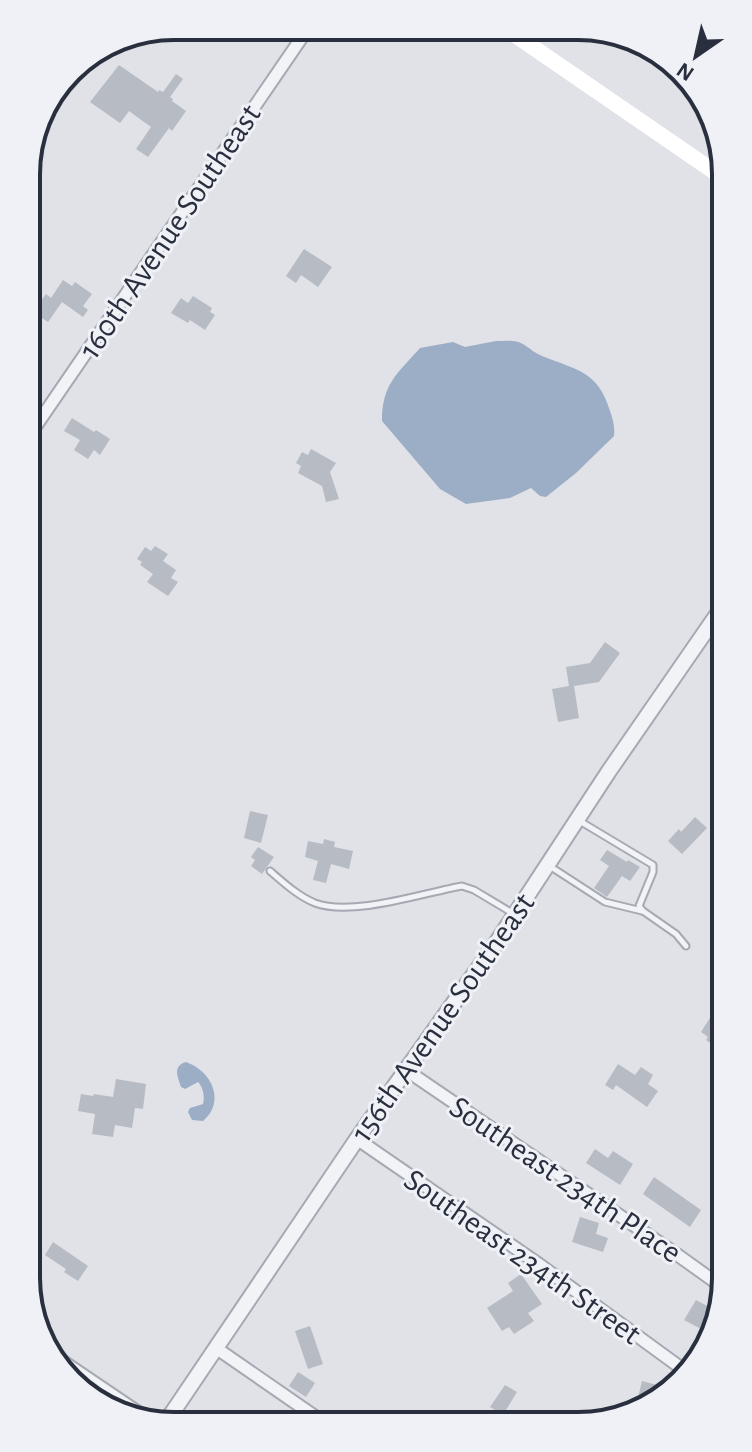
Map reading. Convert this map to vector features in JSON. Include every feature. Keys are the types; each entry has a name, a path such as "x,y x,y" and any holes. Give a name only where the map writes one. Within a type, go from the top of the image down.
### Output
{"main road":[{"path":"522,40 712,170"}],"street":[{"name":"160th Avenue Southeast","path":"40,420 300,40"},
{"name":"156th Avenue Southeast","path":"171,1412 357,1139 515,915 712,622"},
{"name":"Southeast 234th Place","path":"406,1070 712,1280"},
{"name":"Southeast 234th Street","path":"357,1139 540,1265 678,1366"},
{"path":"216,1348 309,1412"},
{"path":"78,1370 132,1405"}],"lane":[{"path":"577,820 653,865 639,906 676,934 686,946"},
{"path":"548,865 605,902 643,911"},
{"path":"270,871 318,905 335,908 378,904 462,886 515,915"}],"water":[{"path":"496,341 519,342 540,355 585,374 605,398 613,420 614,436 546,497 531,488 510,498 466,504 440,489 382,421 383,408 392,380 420,348 453,342 465,347"},
{"path":"186,1062 203,1072 213,1088 214,1105 203,1121 192,1120 188,1112 190,1108 203,1104 204,1098 198,1082 185,1089 181,1087 177,1069"}],"building":[{"path":"119,65 158,92 163,92 176,74 183,79 170,97 186,111 148,157 136,149 151,127 129,111 120,123 90,102"},
{"path":"304,249 332,267 318,287 301,275 296,283 286,276"},
{"path":"63,280 72,286 75,282 92,294 83,306 88,310 83,317 62,302 48,322 40,317 40,302 46,294 51,298"},
{"path":"193,296 212,308 210,312 215,315 205,330 171,313 181,298 188,303"},
{"path":"72,418 110,439 100,455 94,450 88,459 74,450 80,440 64,431"},
{"path":"311,449 336,463 330,472 339,499 326,502 322,486 298,473 301,466 296,463 302,452 308,455"},
{"path":"155,546 168,554 163,561 176,570 171,578 178,582 168,596 147,582 153,574 137,559 145,547 151,551"},
{"path":"605,642 620,653 599,682 574,686 579,718 558,722 552,689 569,686 566,667 590,663"},
{"path":"250,811 268,815 261,843 244,838"},
{"path":"695,817 707,828 682,854 668,841"},
{"path":"324,839 335,842 334,847 353,851 349,869 331,864 326,883 313,880 318,861 305,857 308,841 323,844"},
{"path":"258,847 274,857 262,874 251,866 255,860 251,857"},
{"path":"607,850 640,867 630,881 622,876 607,897 594,888 609,866 600,860"},
{"path":"712,1015 712,1044 701,1032"},
{"path":"618,1064 635,1075 641,1067 653,1075 648,1084 658,1091 647,1107 616,1085 613,1090 605,1085"},
{"path":"116,1079 146,1084 143,1109 135,1108 132,1128 115,1125 113,1137 92,1134 95,1114 78,1111 81,1094 113,1097"},
{"path":"595,1149 608,1158 613,1151 633,1164 620,1185 586,1163"},
{"path":"654,1177 701,1210 690,1227 643,1194"},
{"path":"580,1217 599,1223 596,1234 608,1238 603,1252 572,1242"},
{"path":"53,1242 88,1266 78,1281 45,1255"},
{"path":"521,1274 542,1304 528,1313 534,1321 514,1334 509,1327 502,1331 487,1308 513,1291 508,1283"},
{"path":"696,1300 708,1307 701,1329 684,1320"},
{"path":"310,1326 323,1364 308,1369 295,1331"},
{"path":"298,1372 315,1383 306,1397 289,1386"},
{"path":"642,1381 657,1385 638,1397"},
{"path":"505,1385 517,1392 505,1412 490,1407"}]}
